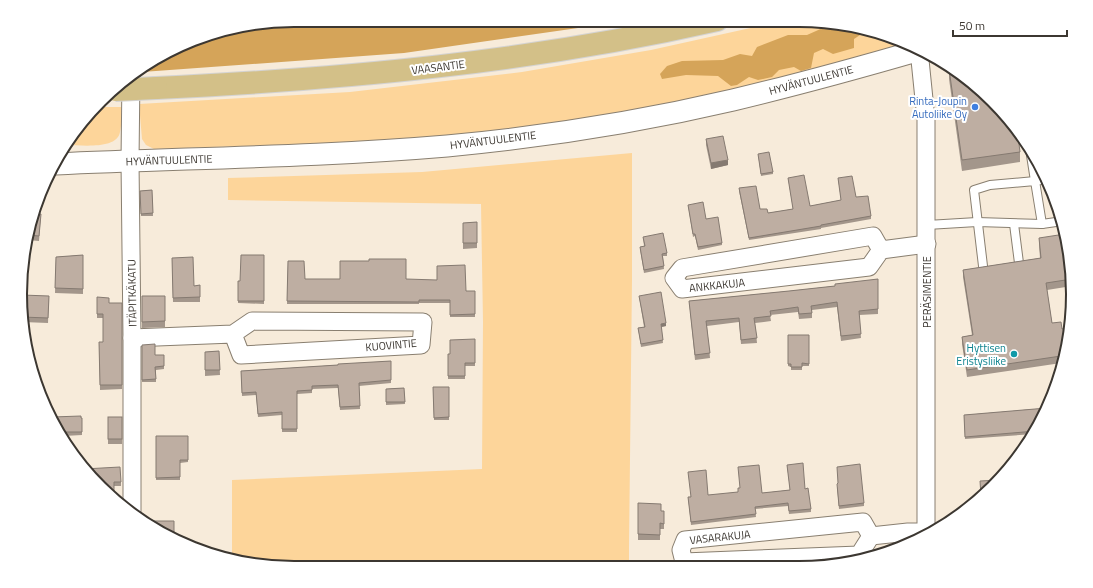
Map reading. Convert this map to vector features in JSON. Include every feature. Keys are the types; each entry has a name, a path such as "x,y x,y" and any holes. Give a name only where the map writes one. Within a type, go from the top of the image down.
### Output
{"main road":[{"name":"VAASANTIE","path":"122,90 344,77 410,70 565,50 684,27"}],"street":[{"name":"HYVÄNTUULENTIE","path":"61,164 360,152 448,146 532,136 639,120 733,100 818,79 912,52"},
{"name":"PERÄSIMENTIE","path":"921,57 926,119 927,528"},
{"name":"ITÄPITKÄKATU","path":"131,82 132,507"},
{"name":"ANKKAKUJA","path":"873,236 880,250 869,267 682,289 674,278 682,268 873,236"},
{"path":"880,250 927,244"},
{"name":"KUOVINTIE","path":"252,321 423,322 421,345 240,355 233,334 252,321"},
{"path":"132,338 233,334"},
{"name":"VASARAKUJA","path":"684,561 682,550 685,540 863,522 871,536 860,554"},
{"path":"871,536 916,534"},
{"name":"VASARAKUJA","path":"709,561 854,555"}],"lane":[{"path":"1033,166 1042,224"},
{"path":"983,266 974,190 990,185 1040,180"},
{"path":"927,225 977,222 1042,224 1056,222"},
{"path":"1014,224 1019,263"}],"shaded area":[{"path":"294,27 585,27 404,53 147,72 192,47 225,36 259,29"},
{"path":"755,27 834,29 868,36 898,46 774,80 641,109 471,133 353,142 154,149 146,145 142,139 139,104 350,92 522,72 651,50"},
{"path":"822,28 861,34 854,39 854,48 833,54 823,49 814,53 811,68 801,71 794,67 779,70 772,77 758,80 749,77 737,85 731,86 718,76 686,75 662,79 660,74 667,66 682,61 723,60 740,54 752,56 757,47 788,35 807,35"},
{"path":"103,107 121,107 121,126 117,138 106,144 89,146 72,145 82,131"},
{"path":"632,153 629,561 294,561 259,559 232,554 232,480 482,469 483,322 481,204 228,200 228,178 422,172"}],"building":[{"name":"Rinta-Joupin Autoliike Oy","path":"950,74 962,82 988,105 1011,131 1019,143 1020,152 962,160"},
{"path":"723,136 728,160 711,163 706,139"},
{"path":"769,152 773,172 761,174 758,154"},
{"path":"804,175 810,206 841,200 838,178 852,176 856,197 868,196 871,216 749,238 739,188 756,186 760,209 767,209 768,213 793,209 788,178"},
{"path":"152,190 153,213 141,214 140,191"},
{"path":"703,202 706,219 718,217 722,243 698,247 695,234 693,234 688,205"},
{"path":"39,214 41,214 39,236 34,236"},
{"path":"477,222 477,243 463,243 463,223"},
{"path":"663,233 667,253 662,254 664,266 644,270 640,247 645,246 643,237"},
{"path":"1059,235 1064,259 1065,280 1046,283 1052,323 1061,322 1062,329 1064,329 1059,356 967,370 962,337 973,335 963,270 1041,258 1039,238"},
{"path":"83,255 83,289 55,288 56,257"},
{"path":"241,255 264,255 264,301 238,301 238,281 240,281"},
{"path":"193,257 194,286 200,285 200,297 173,298 172,258"},
{"path":"369,259 406,259 406,279 437,280 437,266 465,265 466,291 475,291 475,314 450,315 450,300 419,300 419,302 287,301 288,261 304,261 305,279 340,279 340,261 369,261"},
{"path":"878,279 878,309 859,311 861,334 841,336 837,302 811,306 812,313 799,314 798,307 770,311 771,316 754,318 757,338 741,340 739,318 706,321 710,353 695,355 689,301 835,286 835,284"},
{"path":"661,292 666,323 661,324 663,340 641,344 638,328 645,327 639,296"},
{"path":"27,295 49,296 48,318 28,317"},
{"path":"142,296 165,296 165,321 142,322"},
{"path":"97,297 109,298 109,303 122,303 122,385 100,385 99,342 103,342 103,314 97,314"},
{"path":"788,335 809,335 809,364 802,363 802,367 791,367 791,364 788,364"},
{"path":"475,339 475,363 465,363 465,376 448,376 448,354 450,354 450,340"},
{"path":"155,344 155,355 164,355 164,366 155,367 156,379 142,380 142,345"},
{"path":"219,351 220,370 205,370 205,352"},
{"path":"391,361 391,380 359,383 360,406 340,407 338,385 312,386 312,390 297,391 297,429 282,429 282,412 258,414 256,392 242,393 241,371"},
{"path":"433,387 449,387 449,417 434,418"},
{"path":"404,388 405,402 386,402 386,389"},
{"path":"1040,409 1028,432 965,437 964,415"},
{"path":"81,416 82,432 66,432 57,417"},
{"path":"108,417 122,417 122,439 108,439"},
{"path":"156,436 188,436 188,460 180,460 180,477 156,478"},
{"path":"803,463 805,489 808,488 811,509 789,511 788,503 755,507 756,514 691,522 688,497 691,497 688,472 706,470 708,495 738,492 738,488 740,488 738,467 759,465 762,493 790,490 787,465"},
{"path":"860,464 864,503 839,506 837,467"},
{"path":"120,467 121,482 114,482 114,491 92,469"},
{"path":"990,480 981,490 980,481"},
{"path":"638,503 661,504 661,511 664,511 664,524 660,523 660,535 638,534"},
{"path":"154,521 174,521 174,532"}],"place":[{"name":"Rinta-Joupin Autoliike Oy","path":"975,107"},
{"name":"Hyttisen Eristysliike","path":"1014,354"}]}
